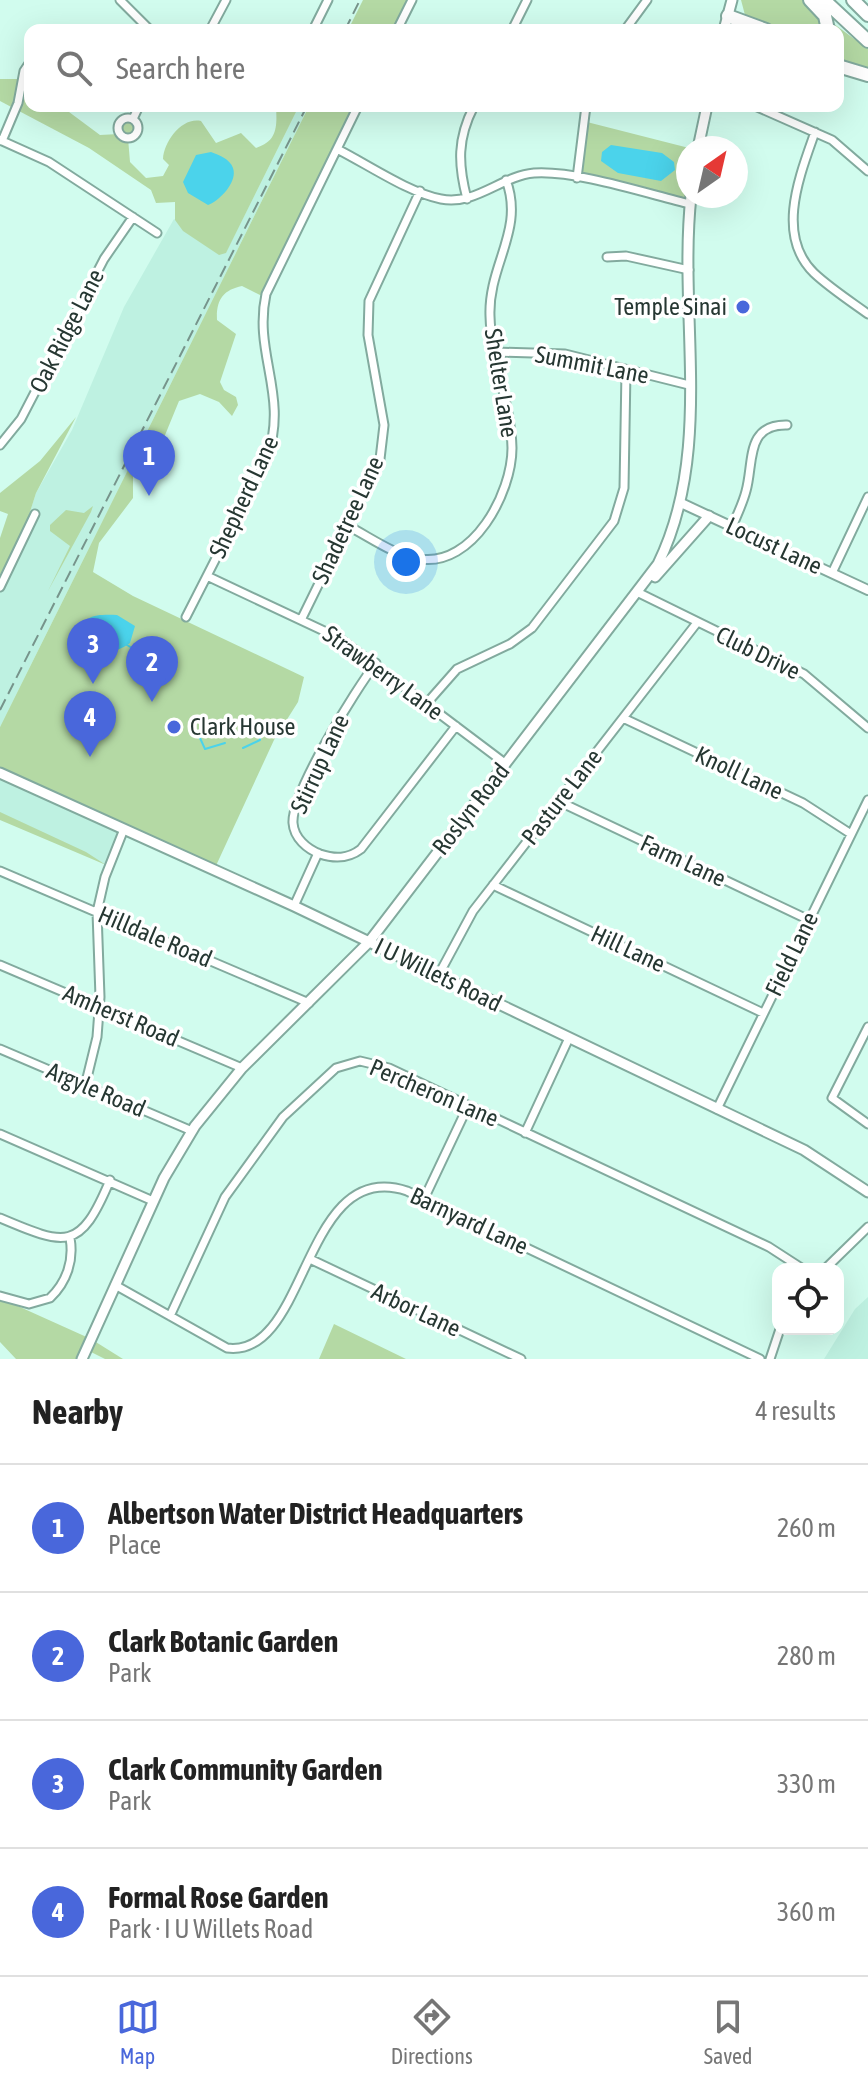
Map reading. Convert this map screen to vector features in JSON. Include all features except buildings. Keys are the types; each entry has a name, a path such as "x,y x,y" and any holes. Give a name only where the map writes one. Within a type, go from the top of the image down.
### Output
{"highway":[{"path":"810,0 825,16 827,24"},
{"path":"824,0 868,41"},
{"path":"853,0 868,15"},
{"path":"844,68 868,75"}],"main road":[{"path":"726,22 732,0"},
{"path":"701,136 706,112"},
{"name":"Roslyn Road","path":"82,1359 153,1201 192,1131 242,1068 369,942 639,593 665,550 681,503 688,452 691,208"},
{"path":"639,593 709,516"},
{"name":"I U Willets Road","path":"0,773 294,906 813,1155 868,1192"}],"street":[{"path":"120,0 144,24"},
{"path":"213,24 226,0"},
{"path":"316,24 328,0"},
{"path":"400,24 412,0"},
{"path":"515,24 527,0"},
{"path":"629,24 647,0"},
{"path":"24,75 18,103 1,141 49,162 157,233"},
{"path":"133,119 136,112"},
{"name":"Shepherd Lane","path":"186,617 267,458 275,436 277,412 262,323 266,294 355,112"},
{"path":"467,199 459,155 460,139 471,112"},
{"path":"577,178 585,112"},
{"path":"769,112 815,132 850,153 868,171"},
{"path":"815,132 797,192 793,216 794,238 802,258 815,274 868,314"},
{"path":"337,149 442,199 467,199 506,180 535,173 676,197"},
{"name":"Shelter Lane","path":"348,526 418,559 448,556 469,542 497,505 510,468 511,437 495,352 490,296 514,215 506,180"},
{"name":"Shadetree Lane","path":"302,618 377,467 384,436 368,335 369,301 420,191"},
{"name":"Oak Ridge Lane","path":"0,444 21,419 104,259 133,217"},
{"path":"607,257 626,256 689,270"},
{"name":"Summit Lane","path":"495,352 545,351 689,385"},
{"path":"427,703 457,669 510,644 532,628 614,521 624,488 626,370"},
{"path":"732,527 746,493 754,443 766,429 787,425"},
{"path":"832,573 868,497"},
{"name":"Locust Lane","path":"681,503 868,590"},
{"path":"0,587 35,514"},
{"name":"Strawberry Lane","path":"207,576 339,638 506,764"},
{"name":"Club Drive","path":"639,593 696,624 804,674 868,728"},
{"name":"Pasture Lane","path":"438,976 462,927 696,624"},
{"name":"Stirrup Lane","path":"376,663 345,708 294,812 293,825 298,837 318,853 340,858 361,849 456,726"},
{"name":"Knoll Lane","path":"623,718 803,803 851,834"},
{"name":"Field Lane","path":"717,1109 868,800"},
{"name":"Farm Lane","path":"558,801 809,920"},
{"path":"85,1086 97,1037 97,912 105,877 124,829"},
{"path":"294,906 318,853"},
{"name":"Hilldale Road","path":"0,871 309,1003"},
{"name":"Hill Lane","path":"493,885 763,1013"},
{"name":"Amherst Road","path":"0,965 242,1068"},
{"path":"868,1027 832,1098 868,1124"},
{"path":"525,1133 569,1038"},
{"name":"Argyle Road","path":"0,1049 192,1131"},
{"name":"Percheron Lane","path":"170,1316 210,1224 242,1171 283,1117 330,1072 349,1063 371,1062 769,1247 794,1263"},
{"path":"424,1199 468,1106"},
{"path":"0,1134 153,1201"},
{"path":"0,1218 52,1238 70,1238 90,1223 110,1180"},
{"name":"Barnyard Lane","path":"115,1285 227,1348 240,1351 256,1348 275,1331 343,1207 359,1194 391,1187 424,1199 760,1359"},
{"path":"831,1263 868,1227"},
{"path":"0,1296 33,1304 54,1295 70,1264 70,1238"},
{"name":"Arbor Lane","path":"312,1260 506,1356 521,1359"},
{"path":"770,1359 778,1335"}],"shaded area":[{"path":"363,0 412,0 400,24 351,24"},
{"path":"741,0 806,0 823,17 824,24 765,24 745,15"},
{"path":"844,31 868,49 868,72 844,65"},
{"path":"0,79 22,79 24,112 69,112 100,135 119,134 118,125 124,118 135,121 138,130 128,138 130,162 146,178 163,176 169,165 163,159 170,138 187,123 201,121 216,143 241,133 256,148 269,141 275,132 276,112 296,112 226,253 219,255 183,231 175,220 175,202 156,203 151,190 89,148 0,101"},
{"path":"296,112 306,112 0,727 0,575 24,531 36,493 72,430 124,307 174,219 226,252"},
{"path":"306,112 355,112 264,297 242,286 225,293 219,302 217,320 236,334 220,382 224,390 236,397 238,405 232,416 219,402 200,394 179,401 163,440 133,475 133,498 99,543 93,572 133,596 304,677 298,702 274,740 214,870 0,773 0,727"},
{"path":"583,121 676,145 676,201 577,178"},
{"path":"76,417 36,493 24,531 0,575 0,538 8,514 0,511 0,493 40,461"},
{"path":"93,506 48,591 70,546 50,531 50,525 66,510 84,513"},
{"path":"0,773 124,829 109,866 0,816"},
{"path":"0,812 86,852 106,865 0,820"},
{"path":"868,1297 868,1359 824,1359 839,1335 844,1335 844,1327 855,1309"},
{"path":"0,1298 91,1339 123,1359 105,1359 87,1350 82,1359 16,1359 0,1342"},
{"path":"334,1324 406,1359 319,1359"}],"water":[{"path":"611,145 662,153 674,162 675,170 661,181 618,173 601,161 602,152"},
{"path":"211,152 229,162 234,173 226,190 208,205 188,193 183,182 196,155"},
{"path":"98,615 117,615 135,626 130,643 108,651 85,647 83,629 88,619"}],"waterway":[{"path":"127,645 150,659"},
{"path":"243,748 260,740 261,720"},
{"path":"200,738 205,749 225,743"}],"railway":[{"path":"348,24 360,0"},
{"path":"0,710 304,112"}],"place":[{"name":"Temple Sinai","path":"743,307"},
{"name":"Albertson Water District Headquarters","path":"149,496"},
{"name":"Clark Community Garden","path":"93,684"},
{"name":"Clark Botanic Garden","path":"152,702"},
{"name":"Clark House","path":"174,727"},
{"name":"Formal Rose Garden","path":"90,757"}]}
